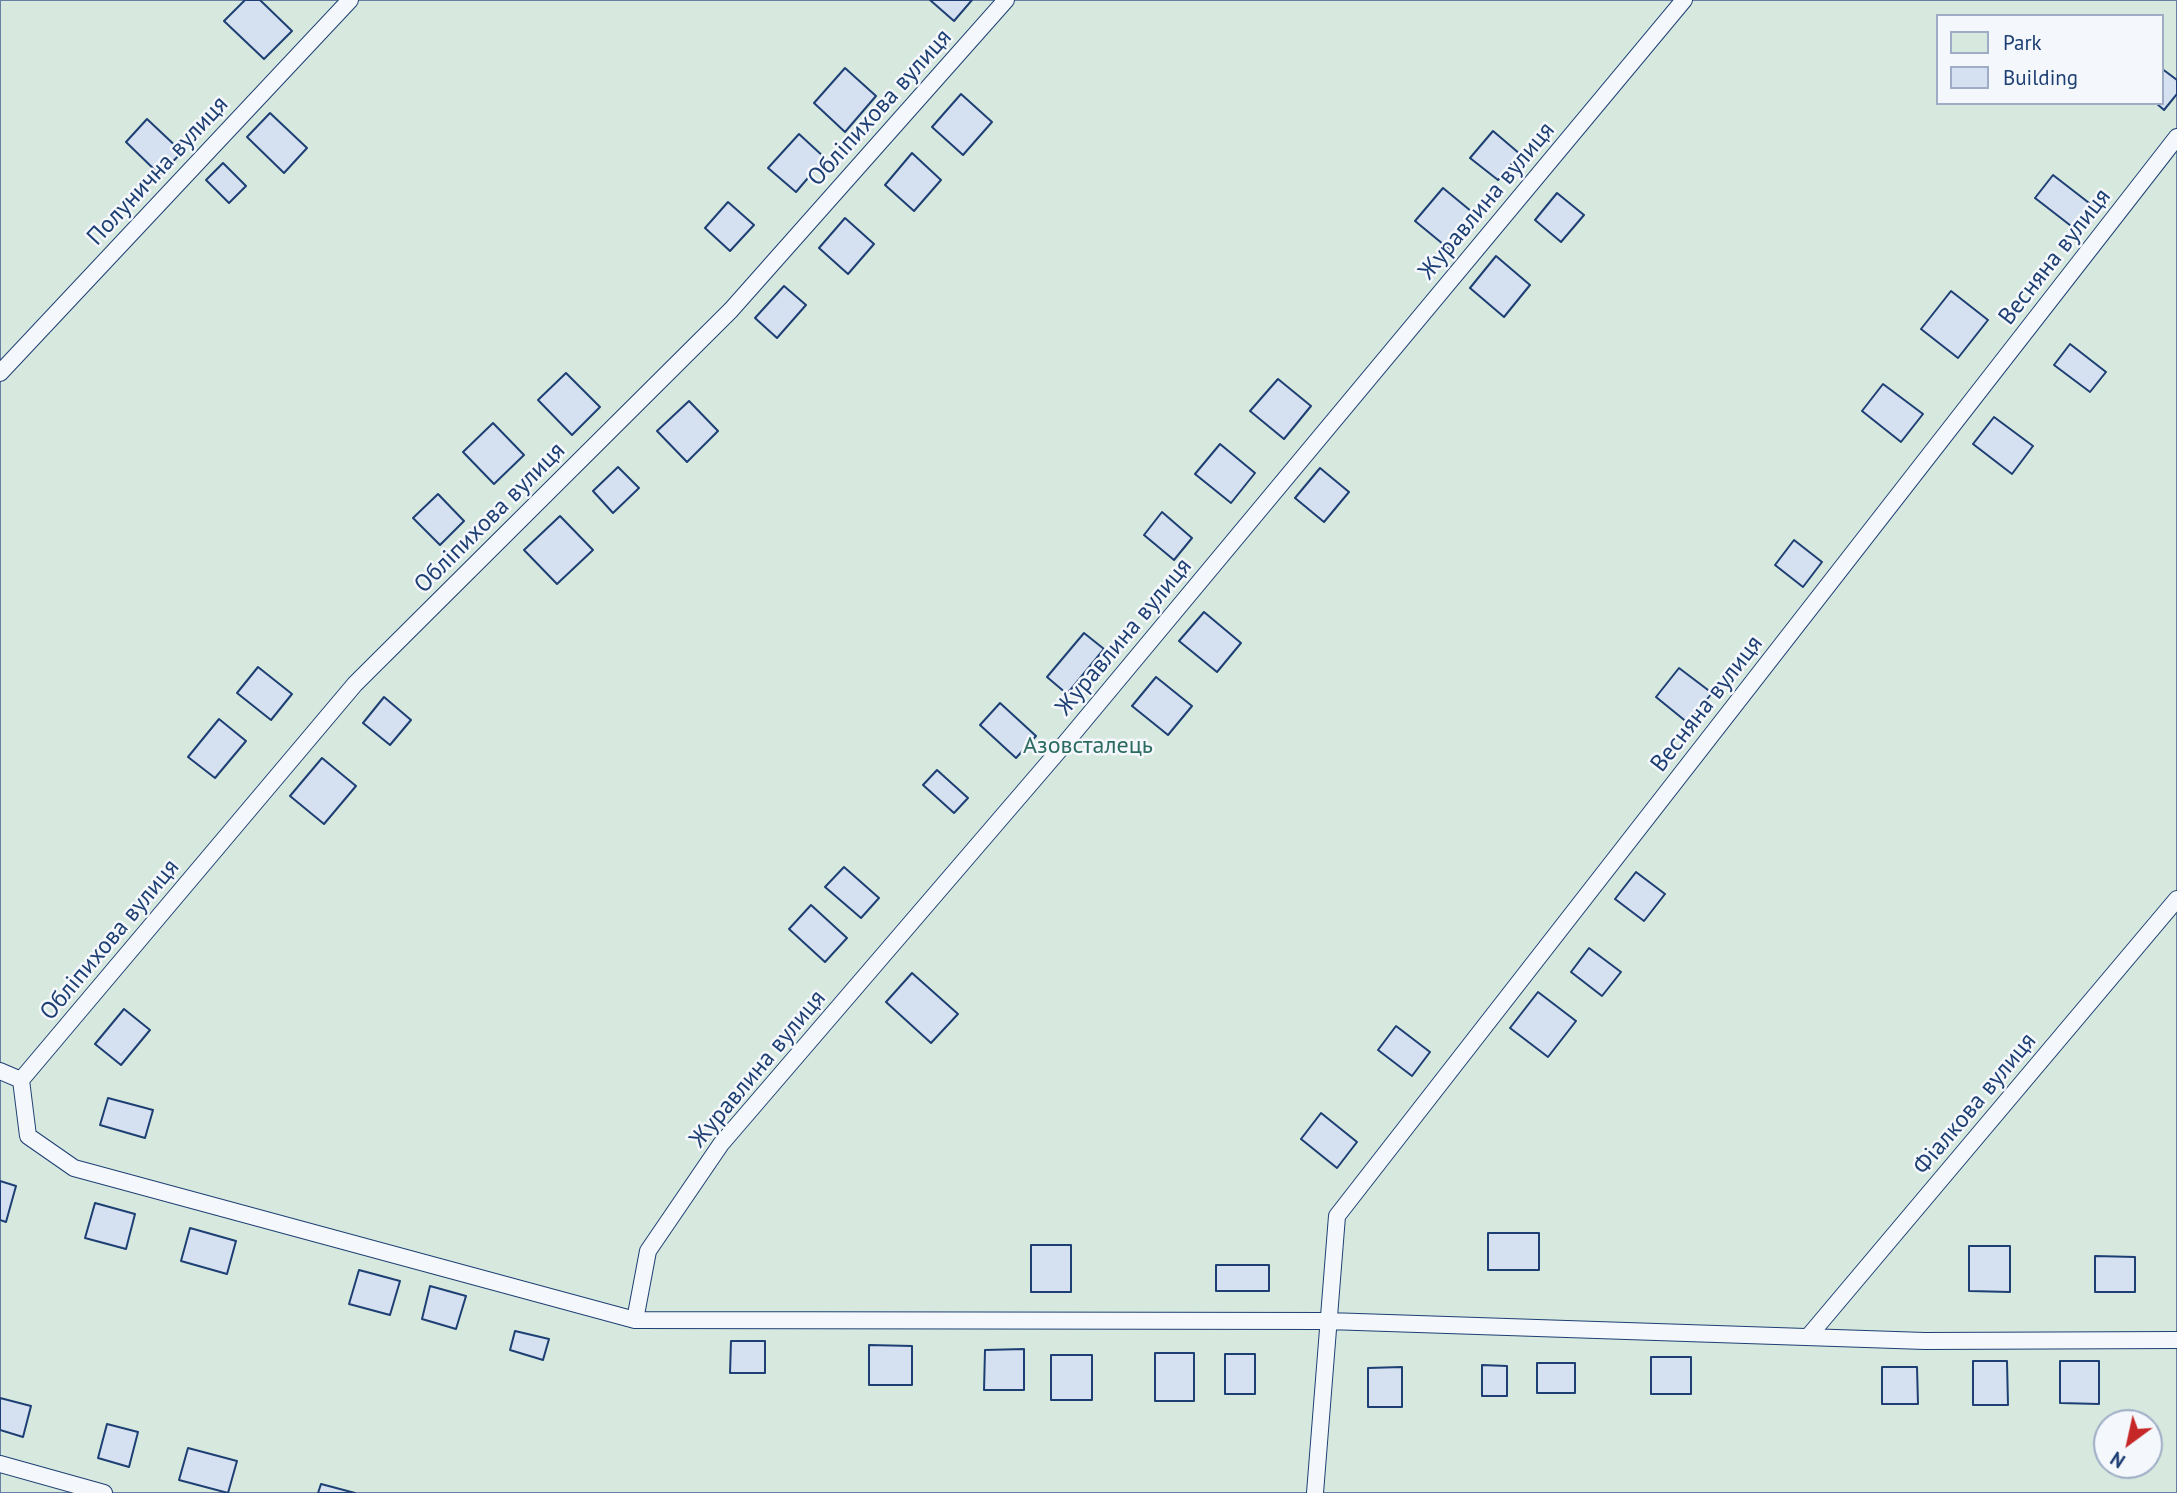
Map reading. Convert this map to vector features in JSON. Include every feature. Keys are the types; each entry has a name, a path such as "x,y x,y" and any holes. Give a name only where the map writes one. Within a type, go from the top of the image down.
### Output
{"lane":[{"name":"Полунична вулиця","path":"0,373 350,0"},
{"name":"Обліпихова вулиця","path":"21,1080 355,684 731,310 1006,0"},
{"name":"Журавлина вулиця","path":"635,1320 648,1251 721,1144 1062,747 1684,0"},
{"name":"Весняна вулиця","path":"1315,1493 1337,1216 2177,137"},
{"name":"Фіалкова вулиця","path":"1808,1338 2177,899"},
{"path":"0,1071 21,1080 28,1136 74,1168 635,1320 1328,1321 1925,1341 2177,1340"},
{"path":"0,1464 104,1493"}],"green space":[{"name":"Азовсталець","path":"0,0 2177,0 2177,1493 0,1493"}],"building":[{"path":"245,0 260,0 292,31 264,59 224,21"},
{"path":"930,0 972,0 954,21"},
{"path":"845,68 876,96 845,132 814,103"},
{"path":"2163,70 2177,80 2177,94 2164,110 2158,105 2163,105"},
{"path":"961,94 992,122 963,155 932,127"},
{"path":"270,113 307,148 284,173 247,137"},
{"path":"147,119 182,152 160,175 126,142"},
{"path":"1493,131 1520,154 1498,180 1470,158"},
{"path":"799,134 825,158 796,192 768,168"},
{"path":"912,153 941,180 914,211 885,185"},
{"path":"223,163 246,186 229,203 206,180"},
{"path":"2053,175 2093,206 2075,229 2035,198"},
{"path":"1443,188 1477,216 1449,249 1415,221"},
{"path":"1557,193 1584,215 1561,242 1535,220"},
{"path":"728,202 754,225 730,251 705,228"},
{"path":"845,218 874,244 848,274 819,248"},
{"path":"1496,256 1530,285 1504,317 1470,288"},
{"path":"784,286 806,305 777,338 755,318"},
{"path":"1951,291 1988,320 1958,358 1921,329"},
{"path":"2070,344 2106,372 2090,392 2054,365"},
{"path":"566,373 600,407 572,435 538,400"},
{"path":"1278,379 1311,406 1284,439 1250,411"},
{"path":"1883,384 1923,414 1901,442 1862,411"},
{"path":"689,401 718,431 687,462 657,431"},
{"path":"1994,417 2033,446 2012,474 1973,444"},
{"path":"493,423 524,455 494,484 463,452"},
{"path":"1220,444 1255,473 1231,503 1195,474"},
{"path":"618,467 639,488 613,513 593,491"},
{"path":"1320,468 1349,492 1324,522 1295,498"},
{"path":"438,494 464,521 440,545 413,518"},
{"path":"1162,512 1192,538 1174,560 1144,535"},
{"path":"560,516 593,550 557,584 524,550"},
{"path":"1794,540 1822,562 1803,587 1775,565"},
{"path":"1204,612 1241,643 1217,672 1179,641"},
{"path":"1084,633 1104,649 1067,694 1047,677"},
{"path":"258,667 292,694 271,720 237,693"},
{"path":"1679,668 1712,693 1688,723 1656,697"},
{"path":"1156,677 1192,706 1168,735 1132,706"},
{"path":"384,697 411,720 390,745 363,723"},
{"path":"1000,703 1036,736 1016,758 980,725"},
{"path":"219,719 246,741 215,778 188,757"},
{"path":"322,758 356,786 324,824 290,796"},
{"path":"937,770 968,798 954,813 923,785"},
{"path":"844,867 879,898 861,918 825,887"},
{"path":"1636,872 1665,894 1644,921 1615,899"},
{"path":"811,905 847,938 825,962 789,929"},
{"path":"1589,948 1621,972 1602,996 1571,972"},
{"path":"912,973 958,1014 931,1043 886,1002"},
{"path":"1538,992 1576,1021 1548,1057 1510,1028"},
{"path":"124,1009 150,1030 121,1065 95,1044"},
{"path":"1396,1026 1430,1052 1412,1076 1378,1050"},
{"path":"108,1098 153,1110 145,1138 100,1125"},
{"path":"1321,1113 1357,1142 1337,1168 1301,1139"},
{"path":"0,1181 16,1186 6,1222 0,1220"},
{"path":"95,1203 135,1214 126,1249 85,1238"},
{"path":"190,1228 236,1241 227,1274 181,1261"},
{"path":"1488,1233 1539,1233 1539,1270 1488,1270"},
{"path":"1031,1245 1071,1245 1071,1292 1031,1292"},
{"path":"1969,1246 2010,1246 2010,1292 1969,1291"},
{"path":"2095,1256 2135,1257 2135,1292 2095,1292"},
{"path":"1216,1265 1269,1265 1269,1291 1216,1291"},
{"path":"359,1270 400,1281 390,1315 349,1304"},
{"path":"430,1286 466,1296 456,1329 422,1319"},
{"path":"515,1331 549,1339 543,1360 510,1350"},
{"path":"731,1341 765,1341 765,1373 730,1373"},
{"path":"869,1345 912,1346 912,1385 869,1385"},
{"path":"1024,1349 1024,1390 984,1390 985,1350"},
{"path":"1155,1353 1194,1353 1194,1401 1155,1401"},
{"path":"1225,1354 1255,1354 1255,1394 1225,1394"},
{"path":"1051,1355 1092,1355 1092,1400 1051,1400"},
{"path":"1651,1357 1691,1357 1691,1394 1651,1394"},
{"path":"1973,1361 2007,1361 2008,1405 1973,1405"},
{"path":"2060,1361 2099,1361 2099,1404 2060,1403"},
{"path":"1537,1363 1575,1363 1575,1393 1537,1393"},
{"path":"1482,1365 1507,1366 1507,1396 1482,1396"},
{"path":"1402,1367 1402,1407 1368,1407 1368,1368"},
{"path":"1882,1367 1917,1367 1918,1404 1882,1404"},
{"path":"0,1398 31,1406 23,1437 0,1430"},
{"path":"107,1424 138,1432 129,1467 98,1458"},
{"path":"188,1448 237,1461 228,1493 179,1480"},
{"path":"321,1484 355,1493 318,1493"}]}
